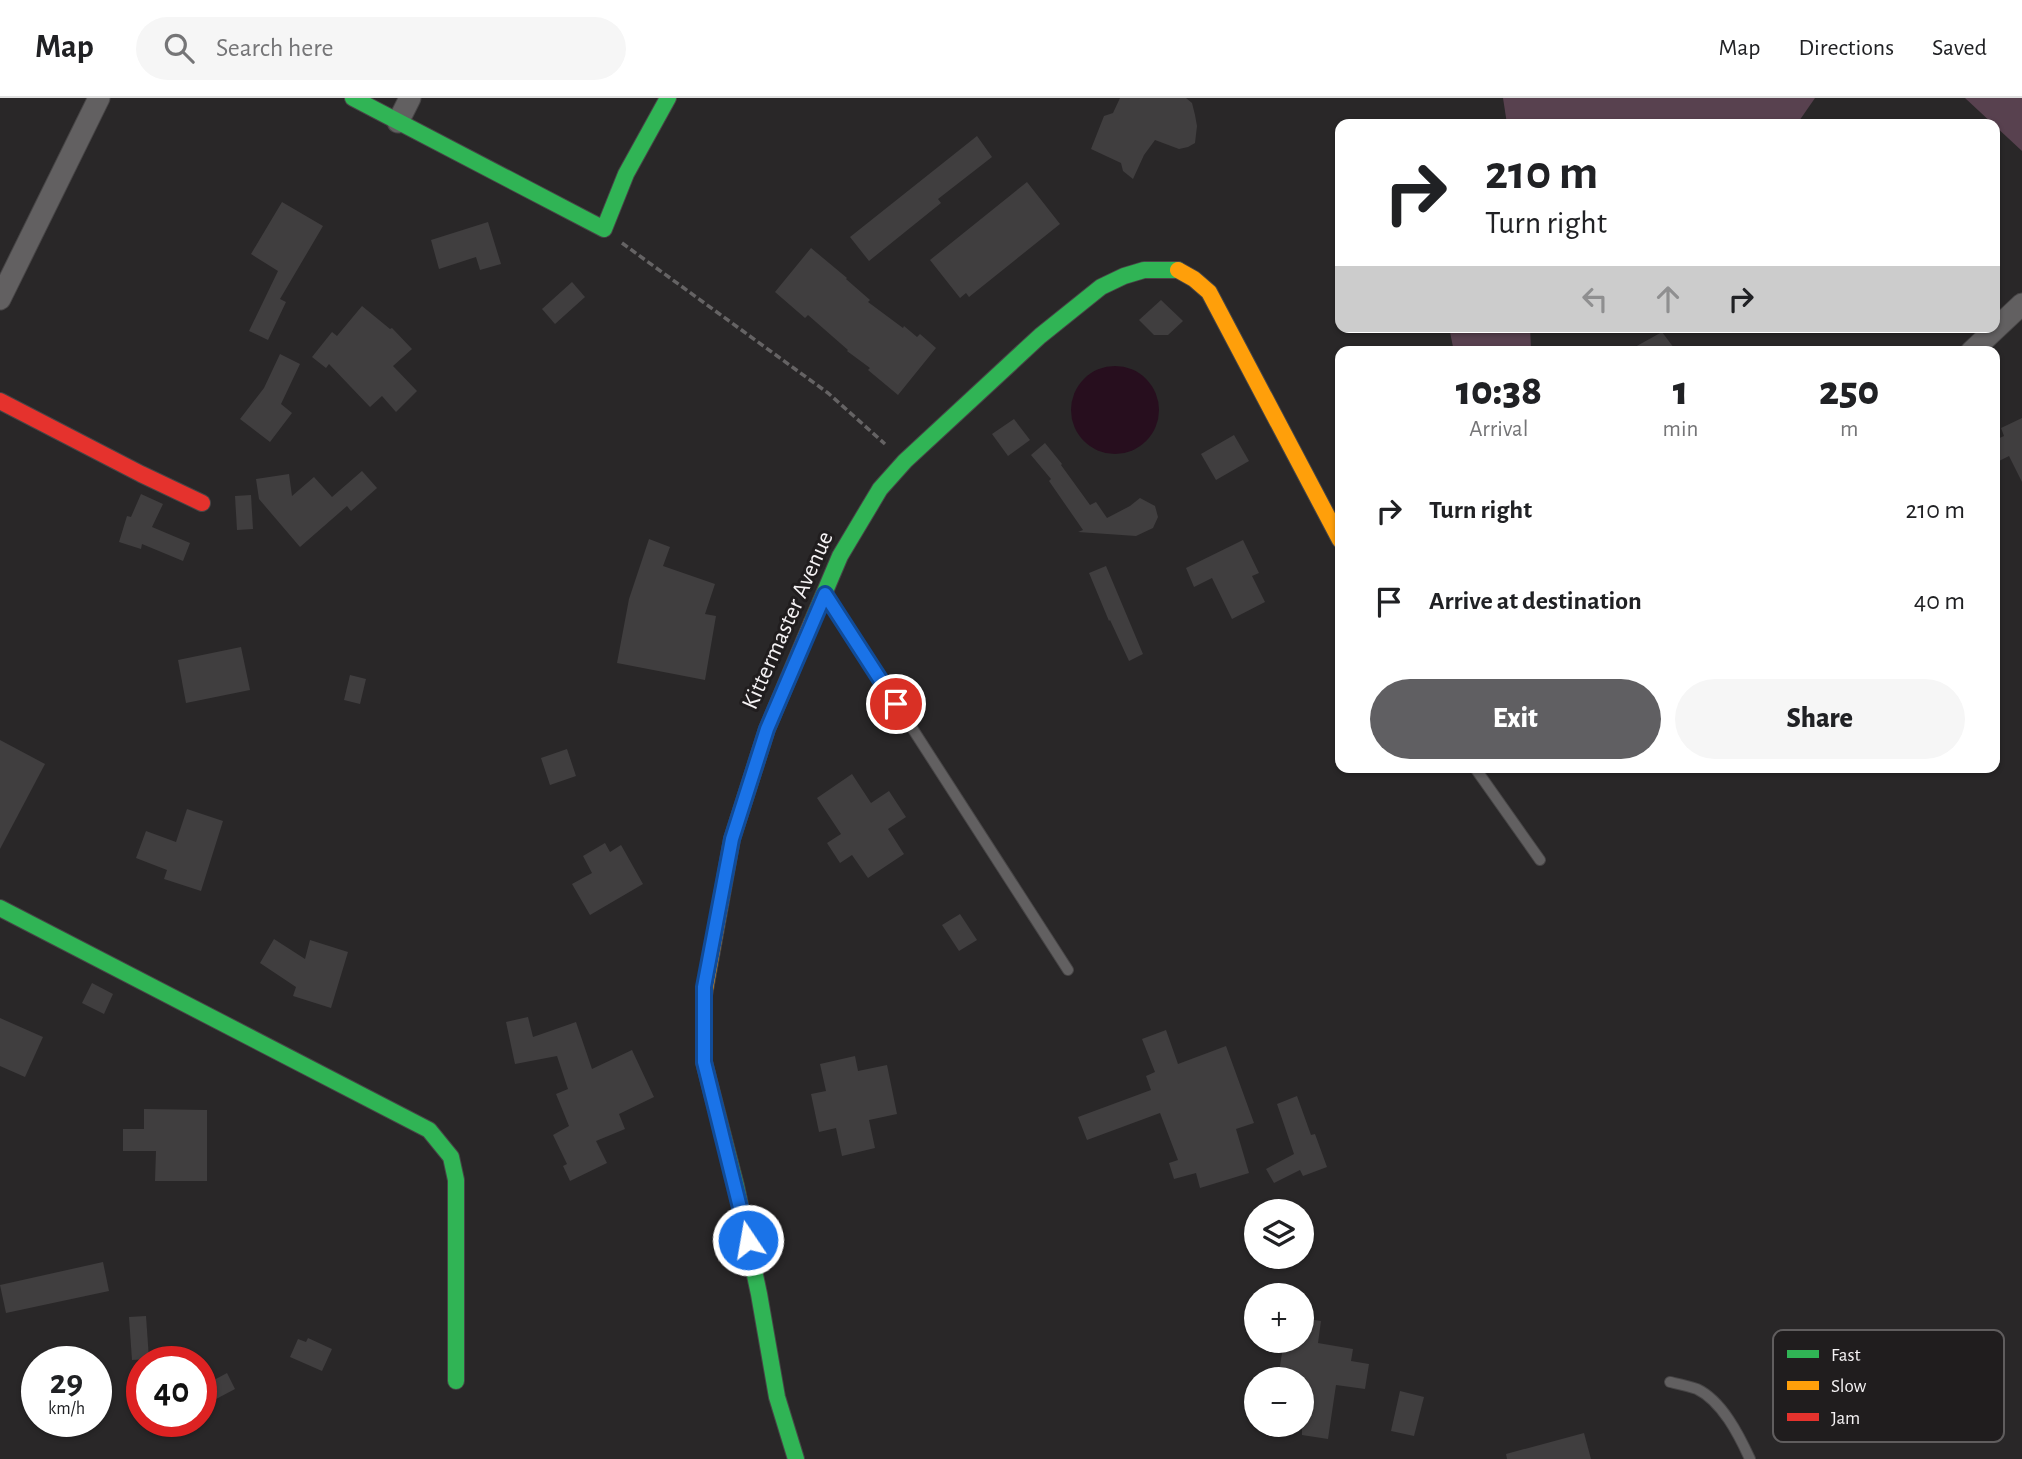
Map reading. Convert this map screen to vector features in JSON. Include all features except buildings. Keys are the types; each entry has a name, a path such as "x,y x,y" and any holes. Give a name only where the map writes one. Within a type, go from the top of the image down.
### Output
{"street":[{"path":"0,299 99,98"},
{"path":"353,98 604,229 626,174 668,98"},
{"path":"398,122 410,98"},
{"name":"Kittermaster Avenue","path":"796,1459 777,1397 757,1281 704,1062 704,987 736,827 767,729 840,556 880,489 905,461 1040,336 1101,287 1144,270 1177,270 1194,279 1209,292 1335,531"},
{"path":"2000,325 2022,304"},
{"path":"1977,346 1991,333"},
{"path":"0,401 202,503"},
{"path":"0,908 429,1130 450,1157 456,1180 456,1381"}],"lane":[{"path":"825,594 1068,970"},
{"path":"1479,773 1540,860"},
{"path":"1670,1382 1698,1390 1708,1397 1736,1429 1750,1459"}],"path":[{"path":"604,229 828,393 905,461"}],"shaded area":[{"path":"1503,98 1815,98 1800,119 1506,119"},
{"path":"1965,98 2022,98 2022,151 2000,131 2000,119 1988,119"},
{"path":"1450,333 1530,333 1531,346 1453,346"},
{"path":"1106,366 1124,366 1140,373 1152,385 1159,401 1159,419 1152,435 1140,447 1124,454 1106,454 1090,447 1078,435 1071,419 1071,401 1078,385 1090,373"}],"traffic: fast":[{"path":"353,98 604,229 626,174 668,98"},
{"path":"812,622 840,556 880,489 905,461 1040,336 1101,287 1144,270 1178,270"},
{"path":"0,908 429,1130 451,1157 456,1180 456,1381"},
{"path":"704,995 704,1062 736,1186 777,1397 796,1459"}],"traffic: slow":[{"path":"1178,270 1209,292 1335,531"},
{"path":"704,995 732,839 767,729 812,622"}],"traffic: jam":[{"path":"0,401 202,503"}],"route":[{"path":"748,1240 704,1062 704,987 732,839 767,729 825,594 896,704"}]}
